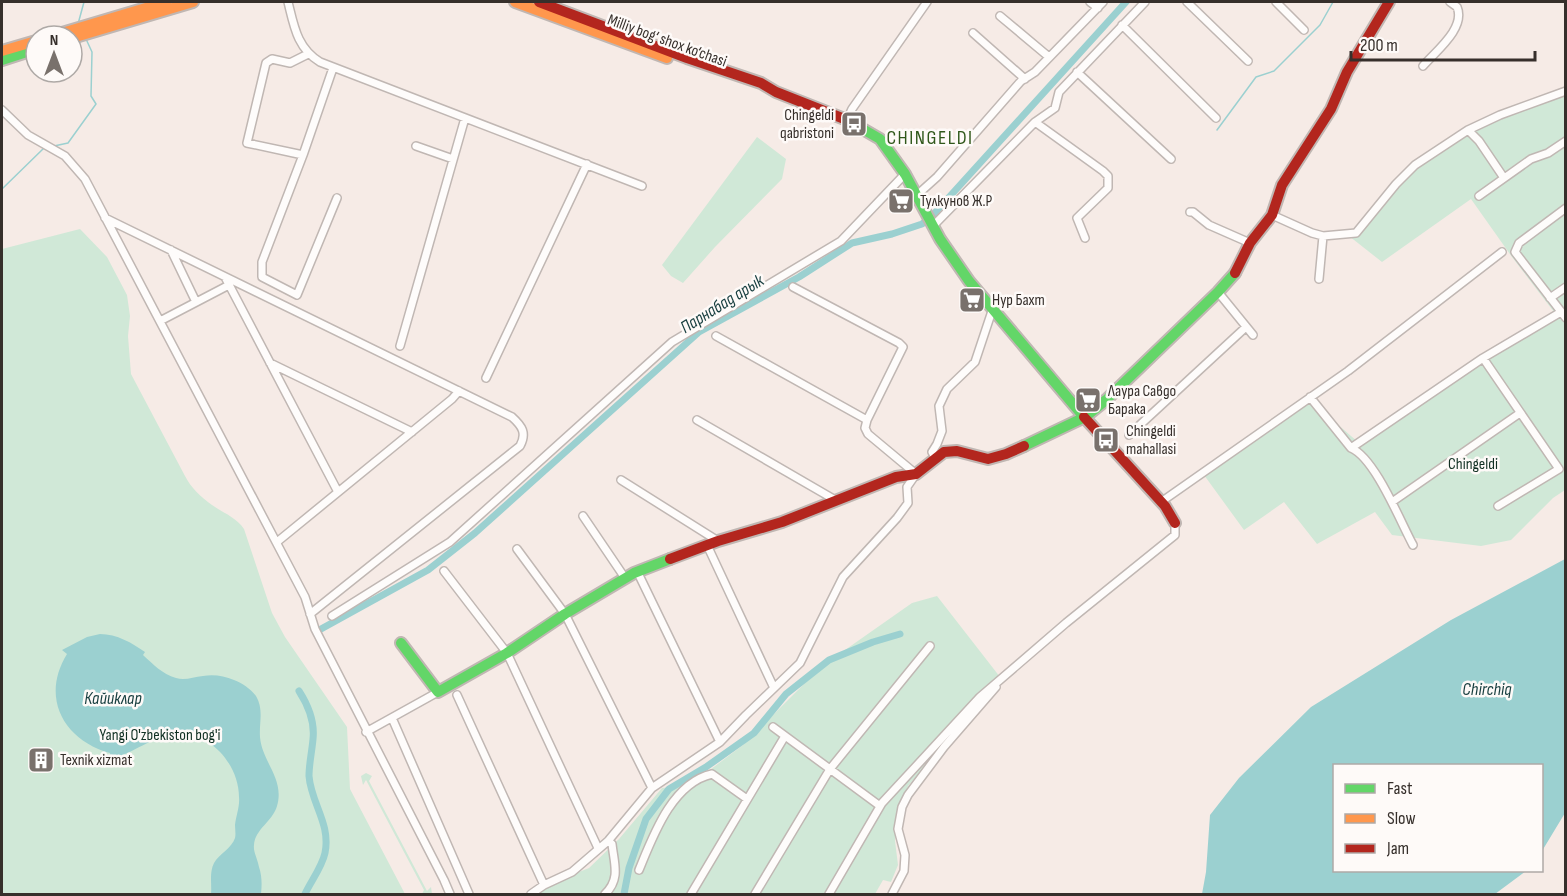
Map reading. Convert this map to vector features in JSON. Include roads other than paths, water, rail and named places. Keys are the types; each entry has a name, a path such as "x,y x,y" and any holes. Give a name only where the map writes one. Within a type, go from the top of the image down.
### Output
{"street":[{"path":"84,31 166,2"},
{"path":"89,29 193,2"},
{"path":"288,2 299,41 308,54 333,68 642,186"},
{"name":"Milliy bog‘ shox ko‘chasi","path":"515,2 574,19 761,83 776,92 850,122 880,139 905,174 933,226 969,281 1169,511 1175,523"},
{"name":"Milliy bog‘ shox ko‘chasi","path":"538,2 574,19"},
{"path":"850,122 852,109 927,2"},
{"path":"1090,2 1101,4"},
{"path":"933,226 1035,122 1055,108 1059,92 1145,2"},
{"path":"1187,2 1248,61"},
{"path":"1276,2 1304,30"},
{"path":"531,894 572,872 608,841 652,788 720,742 800,663 843,577 907,506 907,484 916,474 944,452 950,450 988,459 1006,454 1085,417 1218,292 1237,270 1250,243 1272,215 1282,185 1331,109 1347,72 1389,2"},
{"path":"1423,66 1454,31 1460,19 1457,7 1450,2"},
{"path":"917,195 937,177 1025,79 1035,72 1101,4"},
{"path":"1000,16 1049,57"},
{"path":"1122,25 1216,118"},
{"path":"974,33 1025,79"},
{"path":"2,60 24,48"},
{"path":"2,51 24,50"},
{"path":"303,156 247,142 266,63 272,59 290,63 308,54"},
{"path":"333,68 303,156 262,262 262,277 297,296 337,198"},
{"path":"1077,72 1171,159"},
{"path":"1272,215 1323,236 1356,232 1415,165 1468,130 1500,115 1566,91"},
{"path":"2,110 28,135 65,156 85,179 277,542 305,597 315,629 450,894"},
{"path":"399,346 465,118"},
{"path":"1035,122 1108,177 1108,188 1077,218 1085,238"},
{"path":"1468,130 1479,141 1504,178"},
{"path":"1479,196 1531,159 1548,153 1566,141"},
{"path":"416,146 453,159"},
{"path":"486,378 587,164"},
{"path":"332,616 450,542 672,342 841,241 905,174"},
{"path":"1351,448 1483,358 1563,315 1516,255 1515,249 1519,243 1566,208"},
{"path":"1190,212 1216,229 1250,243"},
{"path":"105,218 512,417 524,431 524,439 520,446 310,614"},
{"path":"1319,279 1323,236"},
{"path":"171,250 196,302"},
{"path":"1161,502 1348,371 1502,252"},
{"path":"225,277 338,492"},
{"path":"160,321 229,285"},
{"path":"793,287 903,347 865,428 868,434 916,474"},
{"path":"1550,298 1566,287"},
{"path":"1218,292 1253,335"},
{"path":"936,459 932,452 938,444 942,431 939,406 947,389 975,362 993,308"},
{"path":"1129,435 1246,327"},
{"path":"716,336 867,420"},
{"path":"1483,358 1559,469 1498,506"},
{"path":"270,363 412,432"},
{"path":"277,542 459,391"},
{"path":"1310,396 1351,448 1359,452 1367,461 1392,502 1413,545"},
{"path":"1392,502 1520,413"},
{"path":"697,420 837,501"},
{"path":"366,732 507,653 565,614 638,571 713,543 782,522 896,477 916,474"},
{"path":"621,480 713,543 774,688"},
{"path":"583,516 625,578"},
{"path":"830,894 880,806 980,698 1004,675 1175,535 1175,523"},
{"path":"517,549 565,614 652,788"},
{"path":"444,571 507,653 598,848"},
{"path":"638,571 720,742"},
{"path":"401,643 438,692"},
{"path":"755,894 830,769 930,646"},
{"path":"892,894 904,872 905,855 898,829 902,807 908,795 920,777 987,700 1004,675"},
{"path":"457,695 544,885"},
{"path":"392,718 469,894"},
{"path":"772,727 880,806"},
{"path":"691,894 785,736"},
{"path":"639,870 656,827 682,791 712,774 747,799"},
{"path":"605,894 613,887 616,873 612,844 608,841"}],"water":[{"name":"Chirchiq","path":"1565,559 1565,813 1543,849 1543,764 1333,764 1333,872 1525,872 1495,894 1202,894 1210,815 1239,778 1311,707 1451,620"},
{"name":"Кайиклар","path":"100,634 118,637 135,645 145,652 143,655 154,665 176,678 223,676 243,685 256,696 261,711 262,746 276,779 279,796 275,811 255,839 254,850 261,877 261,894 211,894 212,867 235,838 239,797 234,773 228,762 211,744 188,734 175,734 158,738 111,759 110,753 94,747 69,728 61,715 57,701 56,686 59,670 67,654 62,650 87,637"}],"waterway":[{"path":"78,24 84,2"},
{"name":"Парнабад арык","path":"321,629 428,570 475,533 699,332 799,277 852,243 922,224 932,216 1126,2"},
{"path":"1217,130 1256,77 1274,71 1320,25 1333,2"},
{"path":"54,146 68,143 96,104 91,96 92,52 86,39"},
{"path":"2,189 44,148"},
{"path":"624,894 629,868 646,819 669,789 706,767 754,733 786,694 829,660 900,634"},
{"name":"Парнабад арык","path":"299,691 312,720 309,776 323,823 326,842 321,863 305,894"}],"place":[{"name":"Chingeldi qabristoni","path":"854,124"},
{"name":"Тулкунов Ж.Р","path":"901,201"},
{"name":"Нур Бахт","path":"972,300"},
{"name":"Лаура Савдо Барака","path":"1088,400"},
{"name":"Chingeldi mahallasi","path":"1106,440"},
{"name":"Texnik xizmat","path":"41,760"}],"district":[{"name":"CHINGELDI","path":"930,138"}],"park label":[{"name":"Chingeldi","path":"1473,464"},
{"name":"Yangi O'zbekiston bog'i","path":"160,735"}]}
